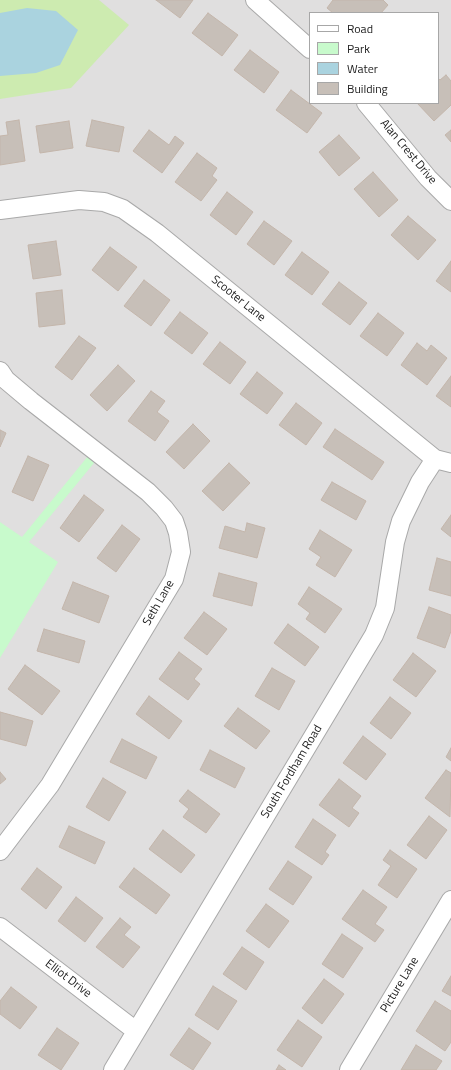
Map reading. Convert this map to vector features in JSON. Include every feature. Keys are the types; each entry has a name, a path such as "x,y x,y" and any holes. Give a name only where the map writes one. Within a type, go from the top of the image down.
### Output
{"street":[{"path":"256,0 309,48"},
{"name":"Alan Crest Drive","path":"367,104 428,178 451,201"},
{"name":"Scooter Lane","path":"0,210 79,200 104,202 123,209 157,233 443,461"},
{"name":"Seth Lane","path":"0,371 6,380 26,397 148,492 164,508 174,521 178,533 181,552 174,579 50,785 0,851"},
{"name":"South Fordham Road","path":"113,1070 374,634 385,608 395,542 401,522 413,495 443,461"},
{"name":"Picture Lane","path":"349,1070 451,900"},
{"name":"Elliot Drive","path":"0,927 136,1031"}],"shaded area":[{"path":"0,0 451,0 451,1070 0,1070"}],"green space":[{"path":"0,0 99,0 129,25 71,88 0,99"},
{"path":"88,456 94,463 29,542 58,562 0,658 0,522 22,537"}],"water":[{"path":"27,8 56,11 78,30 60,65 36,73 0,76 0,13"}],"building":[{"path":"156,0 193,0 180,18"},
{"path":"333,0 383,0 388,5 382,12 332,12 327,8"},
{"path":"208,13 238,35 222,56 192,33"},
{"path":"250,50 279,72 264,93 234,70"},
{"path":"446,75 451,81 451,105 434,121 418,104 439,104 439,79 440,80"},
{"path":"291,90 322,113 307,133 276,110"},
{"path":"19,120 25,161 0,165 0,136 8,135 6,122"},
{"path":"92,120 124,127 119,152 86,146"},
{"path":"69,121 73,148 40,153 36,126"},
{"path":"149,130 169,145 175,136 184,143 162,173 133,151"},
{"path":"451,130 451,142 445,135"},
{"path":"339,135 360,158 339,176 319,152"},
{"path":"197,153 217,168 212,176 217,180 201,201 175,182"},
{"path":"373,172 398,200 379,217 354,189"},
{"path":"227,192 253,212 236,235 210,215"},
{"path":"408,216 436,240 418,260 391,235"},
{"path":"264,221 292,241 274,265 247,244"},
{"path":"56,241 61,275 33,279 28,245"},
{"path":"110,247 137,267 118,291 92,270"},
{"path":"302,252 329,272 312,295 285,275"},
{"path":"451,261 451,292 436,281"},
{"path":"144,280 170,300 151,326 124,306"},
{"path":"339,282 367,303 350,325 322,304"},
{"path":"62,290 65,324 39,327 36,293"},
{"path":"180,312 208,333 192,354 164,333"},
{"path":"378,313 404,333 387,356 360,336"},
{"path":"79,336 96,348 72,380 55,367"},
{"path":"220,342 246,362 230,384 203,364"},
{"path":"417,343 427,351 431,345 447,358 427,385 401,365"},
{"path":"118,365 135,381 107,411 90,395"},
{"path":"257,372 283,393 267,414 240,394"},
{"path":"451,376 451,407 436,396"},
{"path":"151,391 165,401 157,412 169,421 155,441 128,421"},
{"path":"296,403 322,423 306,445 279,425"},
{"path":"193,424 210,441 184,469 166,452"},
{"path":"335,429 384,462 372,480 323,447"},
{"path":"0,430 6,433 0,447"},
{"path":"28,456 49,465 33,501 12,492"},
{"path":"229,463 250,483 223,511 202,491"},
{"path":"332,482 366,501 356,520 321,500"},
{"path":"84,495 104,510 79,542 60,528"},
{"path":"451,515 451,537 441,529"},
{"path":"247,523 265,528 257,558 219,548 225,526 245,532"},
{"path":"122,525 140,539 116,572 97,558"},
{"path":"320,530 352,550 335,577 316,565 321,557 309,549"},
{"path":"437,558 451,562 451,596 429,590"},
{"path":"219,573 257,583 252,606 213,596"},
{"path":"73,582 109,596 99,623 62,609"},
{"path":"309,587 342,609 325,633 306,619 310,613 298,604"},
{"path":"429,607 451,615 451,631 445,648 417,638"},
{"path":"204,612 227,629 207,655 184,638"},
{"path":"288,624 319,647 305,666 274,643"},
{"path":"44,629 85,641 79,663 37,651"},
{"path":"179,652 202,669 194,679 200,684 188,700 159,679"},
{"path":"413,653 436,671 416,697 393,680"},
{"path":"25,665 60,691 42,715 8,689"},
{"path":"272,668 295,681 279,710 255,696"},
{"path":"149,696 182,721 169,739 136,714"},
{"path":"390,697 411,713 391,739 370,723"},
{"path":"238,708 270,731 256,749 224,726"},
{"path":"0,712 33,721 26,746 0,739"},
{"path":"363,736 386,754 366,780 343,763"},
{"path":"122,739 157,757 146,779 110,762"},
{"path":"451,748 451,761 446,757"},
{"path":"210,750 245,768 235,788 200,770"},
{"path":"446,770 451,773 450,817 425,798"},
{"path":"0,772 6,779 0,784"},
{"path":"103,778 126,792 109,821 86,807"},
{"path":"339,779 361,796 352,808 359,813 349,827 319,805"},
{"path":"188,790 220,814 206,833 183,817 189,809 179,801"},
{"path":"429,816 447,830 426,859 407,845"},
{"path":"313,819 336,835 325,852 329,855 322,865 295,847"},
{"path":"69,826 105,842 95,864 59,847"},
{"path":"163,830 195,855 181,873 149,849"},
{"path":"390,850 417,869 397,898 378,885 391,866 383,860"},
{"path":"288,861 312,877 293,905 269,889"},
{"path":"37,868 62,887 46,909 21,889"},
{"path":"134,868 170,895 156,914 119,887"},
{"path":"363,890 387,907 375,924 384,930 375,942 342,919"},
{"path":"76,897 103,918 85,942 58,921"},
{"path":"266,904 289,921 269,948 246,931"},
{"path":"120,918 131,927 124,935 140,947 123,968 96,947"},
{"path":"342,934 363,948 343,978 322,964"},
{"path":"242,947 264,962 246,990 223,974"},
{"path":"451,976 451,996 442,991"},
{"path":"324,979 344,994 322,1024 302,1008"},
{"path":"213,986 237,1001 218,1030 195,1015"},
{"path":"11,987 37,1007 20,1029 0,1014 0,1001"},
{"path":"435,1001 451,1011 451,1042 445,1051 416,1031"},
{"path":"298,1020 322,1037 302,1067 277,1050"},
{"path":"57,1028 79,1043 61,1070 38,1055"},
{"path":"189,1028 211,1043 193,1070 170,1055"},
{"path":"416,1045 442,1061 436,1070 401,1070"},
{"path":"279,1065 286,1070 276,1070"}]}
